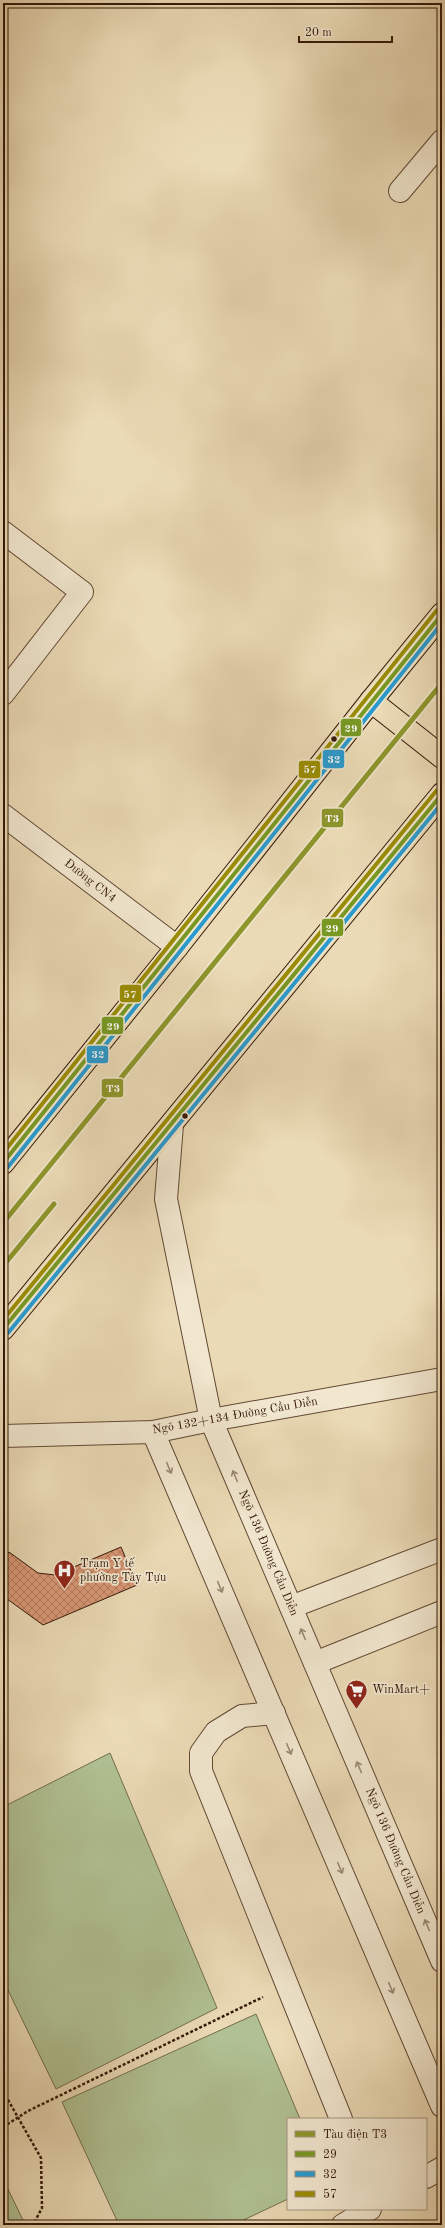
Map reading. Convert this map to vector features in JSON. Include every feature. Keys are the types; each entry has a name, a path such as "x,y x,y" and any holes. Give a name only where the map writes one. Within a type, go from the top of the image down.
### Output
{"highway":[{"path":"3,1164 371,701 442,614"},
{"path":"371,701 442,757"},
{"path":"3,1329 172,1125 442,794"}],"street":[{"path":"400,191 442,141"},
{"path":"3,532 82,592 3,694"},
{"name":"Đường CN4","path":"3,815 177,947"},
{"name":"Ngõ 136 Đường Cầu Diễn","path":"172,1125 166,1199 212,1420 442,1961"},
{"name":"Ngõ 132+134 Đường Cầu Diễn","path":"3,1436 153,1432 442,1379"},
{"path":"153,1432 442,2106"},
{"path":"291,1607 442,1549"},
{"path":"315,1663 442,1612"},
{"path":"274,1713 242,1716 216,1732 201,1753 201,1771 341,2118"},
{"path":"427,2176 442,2168"},
{"path":"343,2225 368,2210"}],"path":[{"path":"3,2127 18,2117 287,1986"},
{"path":"3,2091 41,2158 42,2208 33,2225"}],"green space":[{"path":"110,1753 217,2008 56,2089 3,1980 3,1807"},
{"path":"256,2014 300,2118 287,2118 287,2199 233,2225 119,2225 62,2102"},
{"path":"3,2179 23,2220 13,2225 3,2225"}],"building":[{"name":"Trạm Y tế phường Tây Tựu","path":"121,1547 137,1585 43,1625 3,1596 3,1560 9,1552 38,1573 55,1575"}],"metro line":[{"name":"T3","path":"3,1223 442,683"},
{"name":"T3","path":"3,1266 54,1204"}],"transit line":[{"name":"57","path":"3,1153 437,610"},
{"name":"29","path":"3,1163 442,614"},
{"name":"32","path":"8,1167 442,623"},
{"name":"57","path":"3,1320 437,790"},
{"name":"29","path":"3,1329 442,794"},
{"name":"32","path":"8,1333 442,803"}],"place":[{"name":"Trạm Y tế phường Tây Tựu","path":"64,1590"},
{"name":"WinMart+","path":"357,1710"}]}
